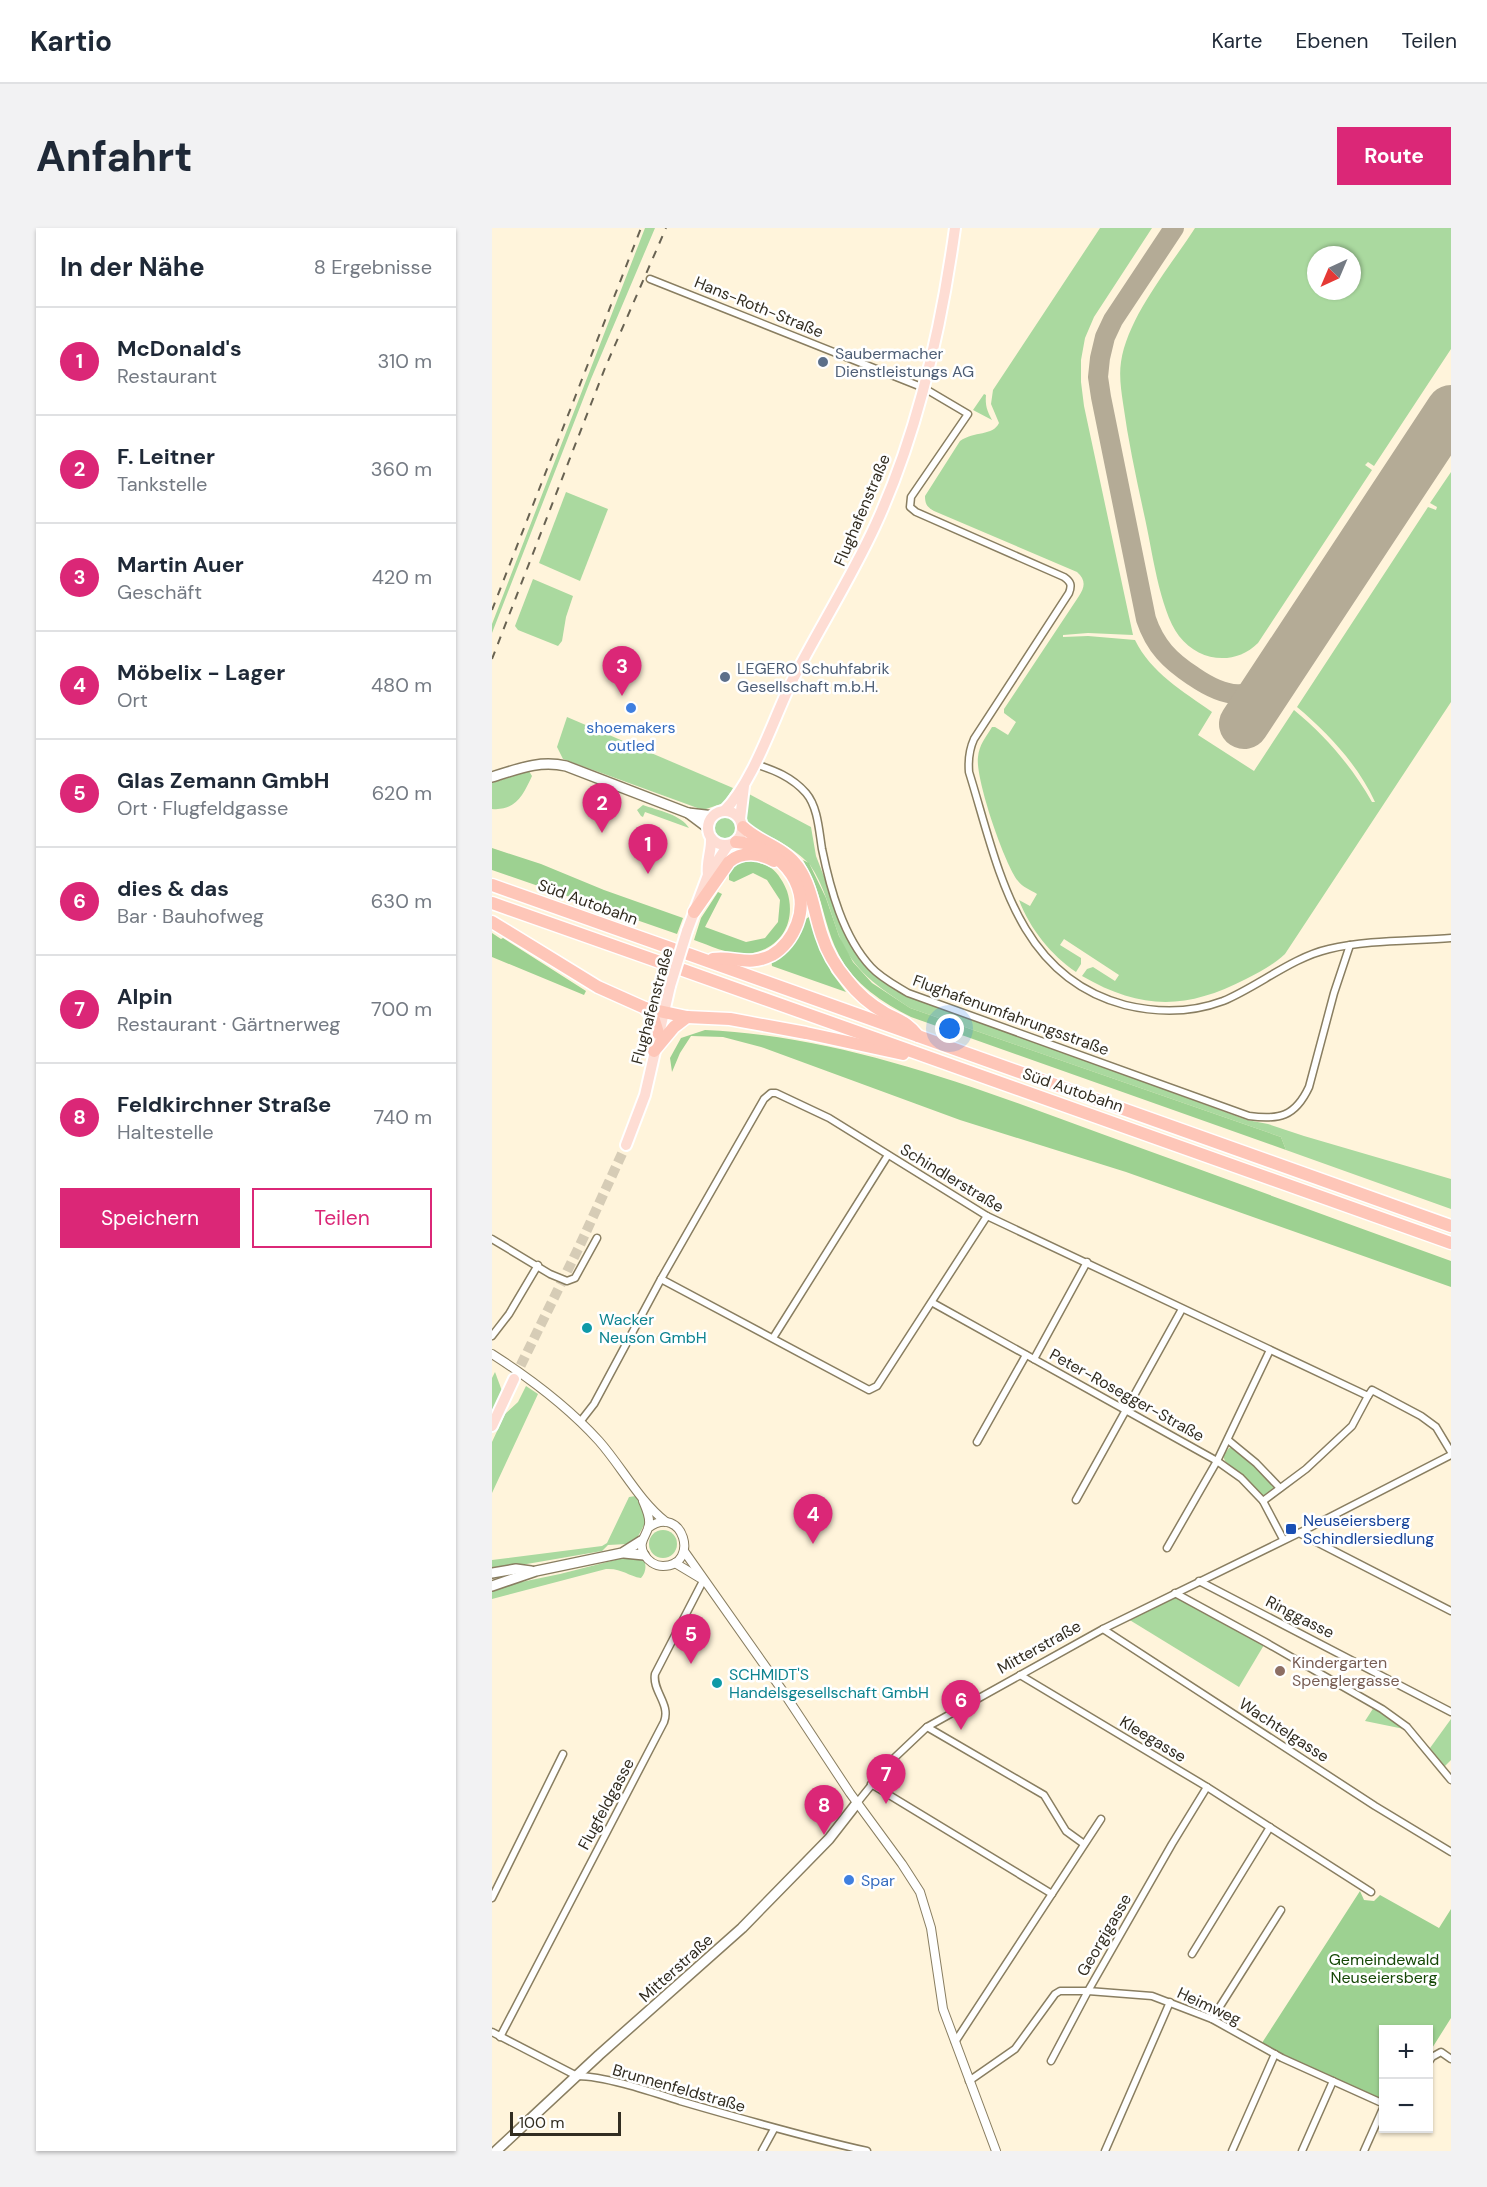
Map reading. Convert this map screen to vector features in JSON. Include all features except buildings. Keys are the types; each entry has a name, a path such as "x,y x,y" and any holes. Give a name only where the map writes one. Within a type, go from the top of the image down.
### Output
{"highway":[{"path":"741,823 786,854 806,878 822,937 833,962 847,981 877,1008 909,1024 919,1037"},
{"path":"706,960 723,958 737,961 755,960 774,954 786,944 795,931 801,909 800,892 789,870 774,854 748,843 732,844"},
{"path":"694,912 735,856 748,854 770,859 789,870"},
{"name":"Süd Autobahn","path":"492,885 673,949"},
{"name":"Süd Autobahn","path":"492,903 668,965"},
{"path":"492,922 597,987 645,1008 687,1017 730,1019 940,1061"},
{"name":"Süd Autobahn","path":"688,954 1451,1226"},
{"name":"Süd Autobahn","path":"684,970 1451,1243"},
{"path":"645,1008 654,1020 658,1033"},
{"path":"654,1051 674,1027 687,1017"}],"main road":[{"name":"Flughafenstraße","path":"708,874 707,868 712,847 709,822 744,786 796,675 878,520 904,451 924,388 945,294 955,228"},
{"path":"492,777 532,764 555,764 594,775 688,813 730,812 741,823"},
{"name":"Flughafenstraße","path":"626,1145 645,1095 670,986 708,874 742,834 744,786"},
{"path":"688,813 710,833 716,843 732,844"},
{"path":"492,1425 514,1379"},
{"path":"622,1553 641,1541"},
{"path":"492,1586 536,1571 622,1553 644,1555"},
{"path":"492,1573 516,1569 536,1571"},
{"path":"492,1581 505,1580"},
{"name":"Mitterstraße","path":"496,2151 742,1928 829,1839 857,1803"}],"street":[{"name":"Hans-Roth-Straße","path":"650,279 924,388"},
{"path":"924,388 968,414 911,497 910,507 916,512 1065,577 1071,586 1069,593 974,738 969,751 969,772 1002,879 1018,918 1034,945 1053,965 1078,985 1113,1002 1146,1010 1168,1012 1194,1009 1223,1001 1320,952 1350,945 1451,938"},
{"name":"Flughafenumfahrungsstraße","path":"754,764 793,780 807,794 815,812 825,865 840,912 854,941 871,966 890,982 908,993 1249,1116 1280,1117 1294,1110 1303,1099 1309,1087 1334,993 1350,945"},
{"name":"Schindlerstraße","path":"580,1422 594,1404 661,1279 764,1099 771,1093 776,1093 829,1118 987,1216 1368,1396 1371,1390 1421,1416 1436,1427 1451,1454"},
{"path":"773,1338 888,1155"},
{"path":"661,1279 868,1390 877,1386 933,1303 987,1216"},
{"path":"492,1239 560,1278 571,1280 578,1274 597,1238"},
{"path":"1034,1359 1087,1262"},
{"path":"492,1336 509,1314 538,1265"},
{"name":"Peter-Rosegger-Straße","path":"933,1303 1217,1461 1241,1478 1263,1501 1283,1539"},
{"path":"1076,1500 1182,1309"},
{"path":"1167,1548 1228,1440 1270,1350"},
{"path":"492,1354 545,1392 580,1422 615,1461 642,1497 666,1522 678,1528 683,1535 684,1551 703,1581 782,1690 857,1803 906,1870 924,1902 931,1928 944,2009 996,2151"},
{"path":"977,1442 1026,1355"},
{"path":"1263,1501 1306,1468 1352,1426 1368,1396"},
{"path":"1228,1440 1280,1488"},
{"name":"Mitterstraße","path":"857,1803 927,1726 1103,1629 1299,1533 1451,1454"},
{"path":"642,1497 649,1516 648,1528 641,1541 644,1555 650,1562 660,1566 675,1563 688,1569 703,1581"},
{"path":"648,1528 666,1522"},
{"path":"1299,1533 1451,1611"},
{"path":"675,1563 684,1551"},
{"name":"Flugfeldgasse","path":"500,2037 664,1722 667,1713 655,1683 655,1674 703,1581"},
{"name":"Ringgasse","path":"1199,1581 1451,1712"},
{"path":"1175,1593 1382,1709 1407,1727 1451,1780"},
{"name":"Wachtelgasse","path":"1103,1629 1375,1806 1451,1852"},
{"name":"Kleegasse","path":"1020,1675 1207,1787 1371,1892"},
{"path":"927,1726 1044,1795 1066,1831 1084,1844"},
{"path":"492,1898 563,1754"},
{"path":"872,1784 1052,1894"},
{"name":"Georgigasse","path":"969,2081 1015,2049 1055,1994 1060,1991 1088,1991 1207,1787"},
{"path":"955,2042 1101,1819"},
{"path":"1192,1954 1270,1827"},
{"path":"1212,2019 1281,1910"},
{"path":"1051,2061 1088,1991"},
{"name":"Heimweg","path":"1088,1991 1144,1994 1170,2002 1212,2019 1275,2055 1379,2103"},
{"path":"1105,2151 1170,2002"},
{"name":"Brunnenfeldstraße","path":"492,2032 577,2076 641,2089 774,2129 867,2151"},
{"path":"1433,2056 1441,2052 1451,2059"},
{"path":"1232,2151 1275,2055"},
{"path":"1302,2151 1333,2081"},
{"path":"1364,2151 1379,2115"},
{"path":"762,2151 774,2129"},
{"path":"824,2151 829,2143"}],"green space":[{"path":"645,228 655,228 591,379 492,633 492,624"},
{"path":"1100,228 1152,228 1094,317 1085,338 1081,360 1084,406 1133,635 1088,633 1063,635 1063,637 1088,636 1135,640 1159,672 1212,712 1198,735 1254,771 1294,710 1338,753 1372,802 1375,802 1360,775 1341,750 1297,707 1428,507 1436,510 1437,507 1430,503 1451,472 1451,702 1285,954 1276,962 1246,979 1224,989 1183,1001 1144,1000 1124,995 1082,976 1087,969 1093,967 1115,981 1119,975 1064,939 1060,945 1081,958 1081,964 1076,972 1050,949 1035,931 1019,900 1030,906 1037,894 1024,887 1012,871 1005,857 981,783 978,757 981,745 992,727 1008,735 1016,722 1004,713 1004,709 1081,593 1084,584 1082,578 1077,572 934,511 927,505 925,499 960,441 988,432 999,423 991,404 993,390"},
{"path":"1195,228 1451,228 1451,349 1374,466 1368,462 1365,465 1372,470 1258,643 1239,655 1228,658 1207,656 1187,645 1179,636 1166,610 1157,578 1127,431 1120,372 1125,345 1151,292"},
{"path":"984,394 986,395 987,408 992,420 973,410"},
{"path":"566,492 608,509 580,581 539,563"},
{"path":"533,579 573,596 566,617 562,641 558,646 518,630 515,626"},
{"path":"567,717 733,788 724,803 703,810 563,759 557,747"},
{"path":"529,771 532,776 518,800 507,807 492,809 492,783"},
{"path":"749,794 811,827 816,856 849,941 861,961 896,991 1247,1120 1268,1124 1451,1179 1451,1209 1286,1150 1281,1137 910,1008 877,985 851,958 838,933 823,890 810,865 782,843 758,833 748,824 746,804"},
{"path":"643,805 675,816 686,823 689,828 645,812 643,817 641,816 637,810"},
{"path":"726,816 735,820 739,829 735,838 726,842 717,838 713,829 717,820"},
{"path":"492,848 541,864 604,890 683,918 677,934 492,870"},
{"path":"803,860 809,863 826,898 839,936 853,962 872,983 910,1008 1281,1137 1286,1150 911,1017 890,1005 861,984 839,955 831,938 814,882"},
{"path":"754,861 774,870 786,888 790,913 784,933 769,947 747,954 727,952 694,940 701,918 718,892 722,894 705,927 746,942 765,938 778,922 780,900 767,880 753,873 734,882 729,880 729,871 740,862"},
{"path":"809,917 815,923 831,972 846,992 772,966 771,959"},
{"path":"492,933 586,991 584,995 492,957"},
{"path":"705,1030 756,1034 807,1042 858,1053 957,1082 1451,1261 1451,1287 1126,1172 960,1120 761,1047 723,1037 691,1036 672,1072 670,1058 681,1038"},
{"path":"495,1372 502,1391 492,1412 492,1378"},
{"path":"526,1386 538,1394 492,1493 492,1442 505,1414 518,1402"},
{"path":"1229,1448 1234,1448 1276,1486 1275,1490 1267,1496 1262,1495 1225,1461 1223,1456"},
{"path":"636,1496 645,1513 646,1521 637,1538 627,1544 608,1545 602,1551 492,1570 492,1560 602,1546 607,1543 629,1497"},
{"path":"663,1530 673,1534 677,1544 673,1554 663,1558 653,1554 649,1544 653,1534"},
{"path":"627,1557 643,1559 645,1568 641,1578 606,1569 492,1599 492,1588"},
{"path":"1175,1595 1264,1645 1239,1687 1128,1619"},
{"path":"1374,1707 1402,1728 1404,1729 1365,1721"},
{"path":"1451,1719 1451,1760 1444,1767 1430,1748"},
{"name":"Gemeindewald Neuseiersberg","path":"1360,1891 1364,1900 1374,1901 1380,1895 1439,1928 1451,1909 1451,2018 1433,2047 1433,2025 1379,2025 1379,2101 1260,2046"}],"taxiway":[{"path":"1174,228 1113,320 1105,337 1098,377 1146,619 1154,637 1170,658 1193,676 1216,689 1227,693 1248,693 1269,682 1279,672"}],"runway":[{"path":"1244,724 1451,410"}],"tunnel":[{"path":"514,1379 626,1145"}],"railway":[{"path":"492,610 641,228"},
{"path":"492,659 605,368 666,228"}],"place":[{"name":"Saubermacher Dienstleistungs AG","path":"823,362"},
{"name":"LEGERO Schuhfabrik Gesellschaft m.b.H.","path":"725,677"},
{"name":"Martin Auer","path":"622,696"},
{"name":"shoemakers outled","path":"631,708"},
{"name":"F. Leitner","path":"602,833"},
{"name":"McDonald's","path":"648,874"},
{"name":"Wacker Neuson GmbH","path":"587,1328"},
{"name":"Neuseiersberg Schindlersiedlung","path":"1291,1529"},
{"name":"Möbelix - Lager","path":"813,1544"},
{"name":"Glas Zemann GmbH","path":"691,1664"},
{"name":"Kindergarten Spenglergasse","path":"1280,1671"},
{"name":"SCHMIDT'S Handelsgesellschaft GmbH","path":"717,1683"},
{"name":"dies & das","path":"961,1730"},
{"name":"Alpin","path":"886,1804"},
{"name":"Feldkirchner Straße","path":"824,1835"},
{"name":"Spar","path":"849,1880"}]}
